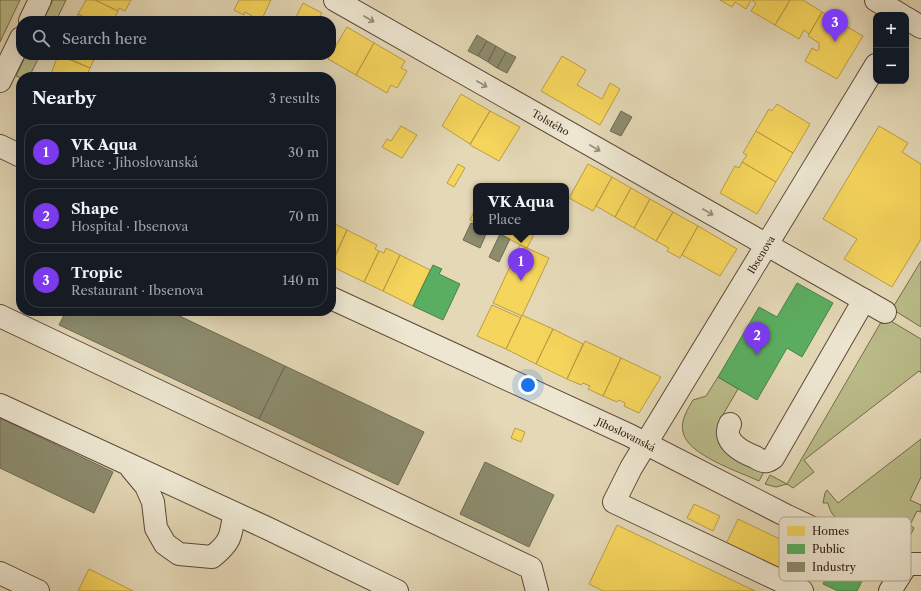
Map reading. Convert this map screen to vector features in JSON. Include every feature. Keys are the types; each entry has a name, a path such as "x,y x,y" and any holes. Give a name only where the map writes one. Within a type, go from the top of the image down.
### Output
{"street":[{"path":"32,16 40,0"},
{"name":"Tolstého","path":"335,0 885,312"},
{"path":"876,0 897,12"},
{"path":"903,12 909,0"},
{"path":"909,20 921,27"},
{"path":"0,81 16,48"},
{"name":"Ibsenova","path":"779,580 614,502 631,468 873,70"},
{"path":"0,146 16,154"},
{"name":"Jihoslovanská","path":"336,300 646,444 789,517"},
{"path":"730,424 728,433 735,446 741,451 762,461 767,461 773,458 864,300"},
{"path":"0,316 532,568 537,591"},
{"path":"0,405 397,591"},
{"path":"130,467 146,486 153,502 156,528 166,544 179,554 212,557 225,547 231,535 234,514"},
{"path":"0,573 38,591"},
{"name":"Ibsenova","path":"781,581 802,591"},
{"path":"890,591 899,581"}],"green space":[{"path":"0,0 20,0 0,42"},
{"path":"53,0 66,0 58,16 45,16"},
{"path":"24,60 38,60 32,72 18,72"},
{"path":"921,261 921,327 892,309"},
{"path":"884,317 921,339 921,373 919,371 804,460 814,472 793,488 787,484"},
{"path":"718,377 738,389 721,418 764,472 759,481 715,462 704,455 694,448 687,440 683,432 682,428 684,419 693,400 706,396"},
{"path":"921,439 921,477 910,500 921,505 921,512 917,511 911,523 911,517 835,517 832,514 828,503 823,503 827,490 838,503"},
{"path":"770,475 787,484 776,487 765,484"},
{"path":"911,526 914,528 911,534"}],"building: Homes":[{"path":"86,0 95,0 118,11 116,16 82,16 78,14"},
{"path":"95,0 131,0 125,11 119,8 118,11"},
{"path":"239,0 271,0 263,16 252,16 245,12 244,15 234,10"},
{"path":"720,0 751,0 746,9 735,2 732,7"},
{"path":"752,0 790,0 775,25 751,11 756,3"},
{"path":"790,0 803,0 822,12 809,34 804,30 799,39 775,25"},
{"path":"303,3 322,13 320,16 296,16"},
{"path":"822,12 863,36 837,79 805,61 812,48 817,51 819,49 819,43 808,36"},
{"path":"347,27 374,43 356,75 330,60 336,60 336,46"},
{"path":"374,43 405,61 401,68 407,71 397,88 391,85 387,93 356,75"},
{"path":"562,56 586,70 577,85 602,99 610,83 620,89 600,125 541,91"},
{"path":"56,60 70,60 90,68 88,72 52,72"},
{"path":"73,60 94,60 90,68"},
{"path":"461,94 490,111 470,144 442,126"},
{"path":"777,104 810,124 793,153 756,131 769,109 772,111"},
{"path":"490,111 520,127 499,161 470,145"},
{"path":"401,126 417,135 402,158 382,147 387,139 391,141"},
{"path":"879,126 908,143 902,152 921,164 921,239 892,287 844,259 857,239 823,219"},
{"path":"756,131 793,153 776,182 742,162 747,155 743,153"},
{"path":"742,162 776,182 757,214 720,193 735,166 739,168"},
{"path":"458,164 465,168 454,187 447,183"},
{"path":"588,164 612,177 593,211 569,198"},
{"path":"612,177 631,188 615,217 596,206"},
{"path":"631,188 650,199 634,228 615,217"},
{"path":"650,199 673,212 656,241 634,228"},
{"path":"673,212 698,226 680,258 667,251 669,248 656,241"},
{"path":"473,214 473,222 470,220"},
{"path":"336,224 347,230 336,253"},
{"path":"698,226 737,249 720,276 682,255"},
{"path":"347,230 377,245 375,249 379,251 364,282 336,268 336,255"},
{"path":"501,235 534,235 527,248"},
{"path":"520,245 549,258 522,316 493,303"},
{"path":"386,248 400,255 383,291 364,282 379,251 384,253"},
{"path":"400,255 430,270 413,306 383,291"},
{"path":"492,305 521,318 506,349 477,336"},
{"path":"522,315 553,329 536,364 506,349"},
{"path":"553,329 583,344 567,379 536,364"},
{"path":"585,341 621,358 603,396 588,389 590,386 583,383 581,385 567,379"},
{"path":"621,358 661,377 639,413 624,406 625,403 619,400 617,402 603,396"},
{"path":"515,428 525,432 521,442 511,438"},
{"path":"694,504 720,516 713,531 687,518"},
{"path":"738,519 779,539 779,570 726,544"},
{"path":"617,525 755,591 603,591 589,584"},
{"path":"89,569 133,591 78,591"},
{"path":"802,581 809,581 808,584"}],"building: Public":[{"path":"433,265 442,269 439,274 460,284 443,320 413,306"},
{"path":"797,283 833,303 802,357 787,348 757,400 718,377 759,307 777,317"},
{"path":"824,581 862,581 857,591 838,591 823,584"}],"building: Industry":[{"path":"477,35 487,41 478,56 468,51"},
{"path":"487,41 496,46 488,62 478,56"},
{"path":"496,46 506,52 497,68 488,62"},
{"path":"506,52 516,57 507,73 497,68"},
{"path":"621,111 632,117 621,136 610,131"},
{"path":"471,223 473,224 473,235 486,235 480,248 463,240"},
{"path":"500,235 510,239 499,262 489,257"},
{"path":"64,316 180,316 285,366 259,419 59,325"},
{"path":"285,366 424,432 398,485 259,419"},
{"path":"0,418 113,472 94,513 0,468"},
{"path":"485,462 554,495 529,547 460,514"}],"place":[{"name":"Tropic","path":"835,42"},
{"name":"VK Aqua","path":"521,281"},
{"name":"Shape","path":"757,355"}]}
